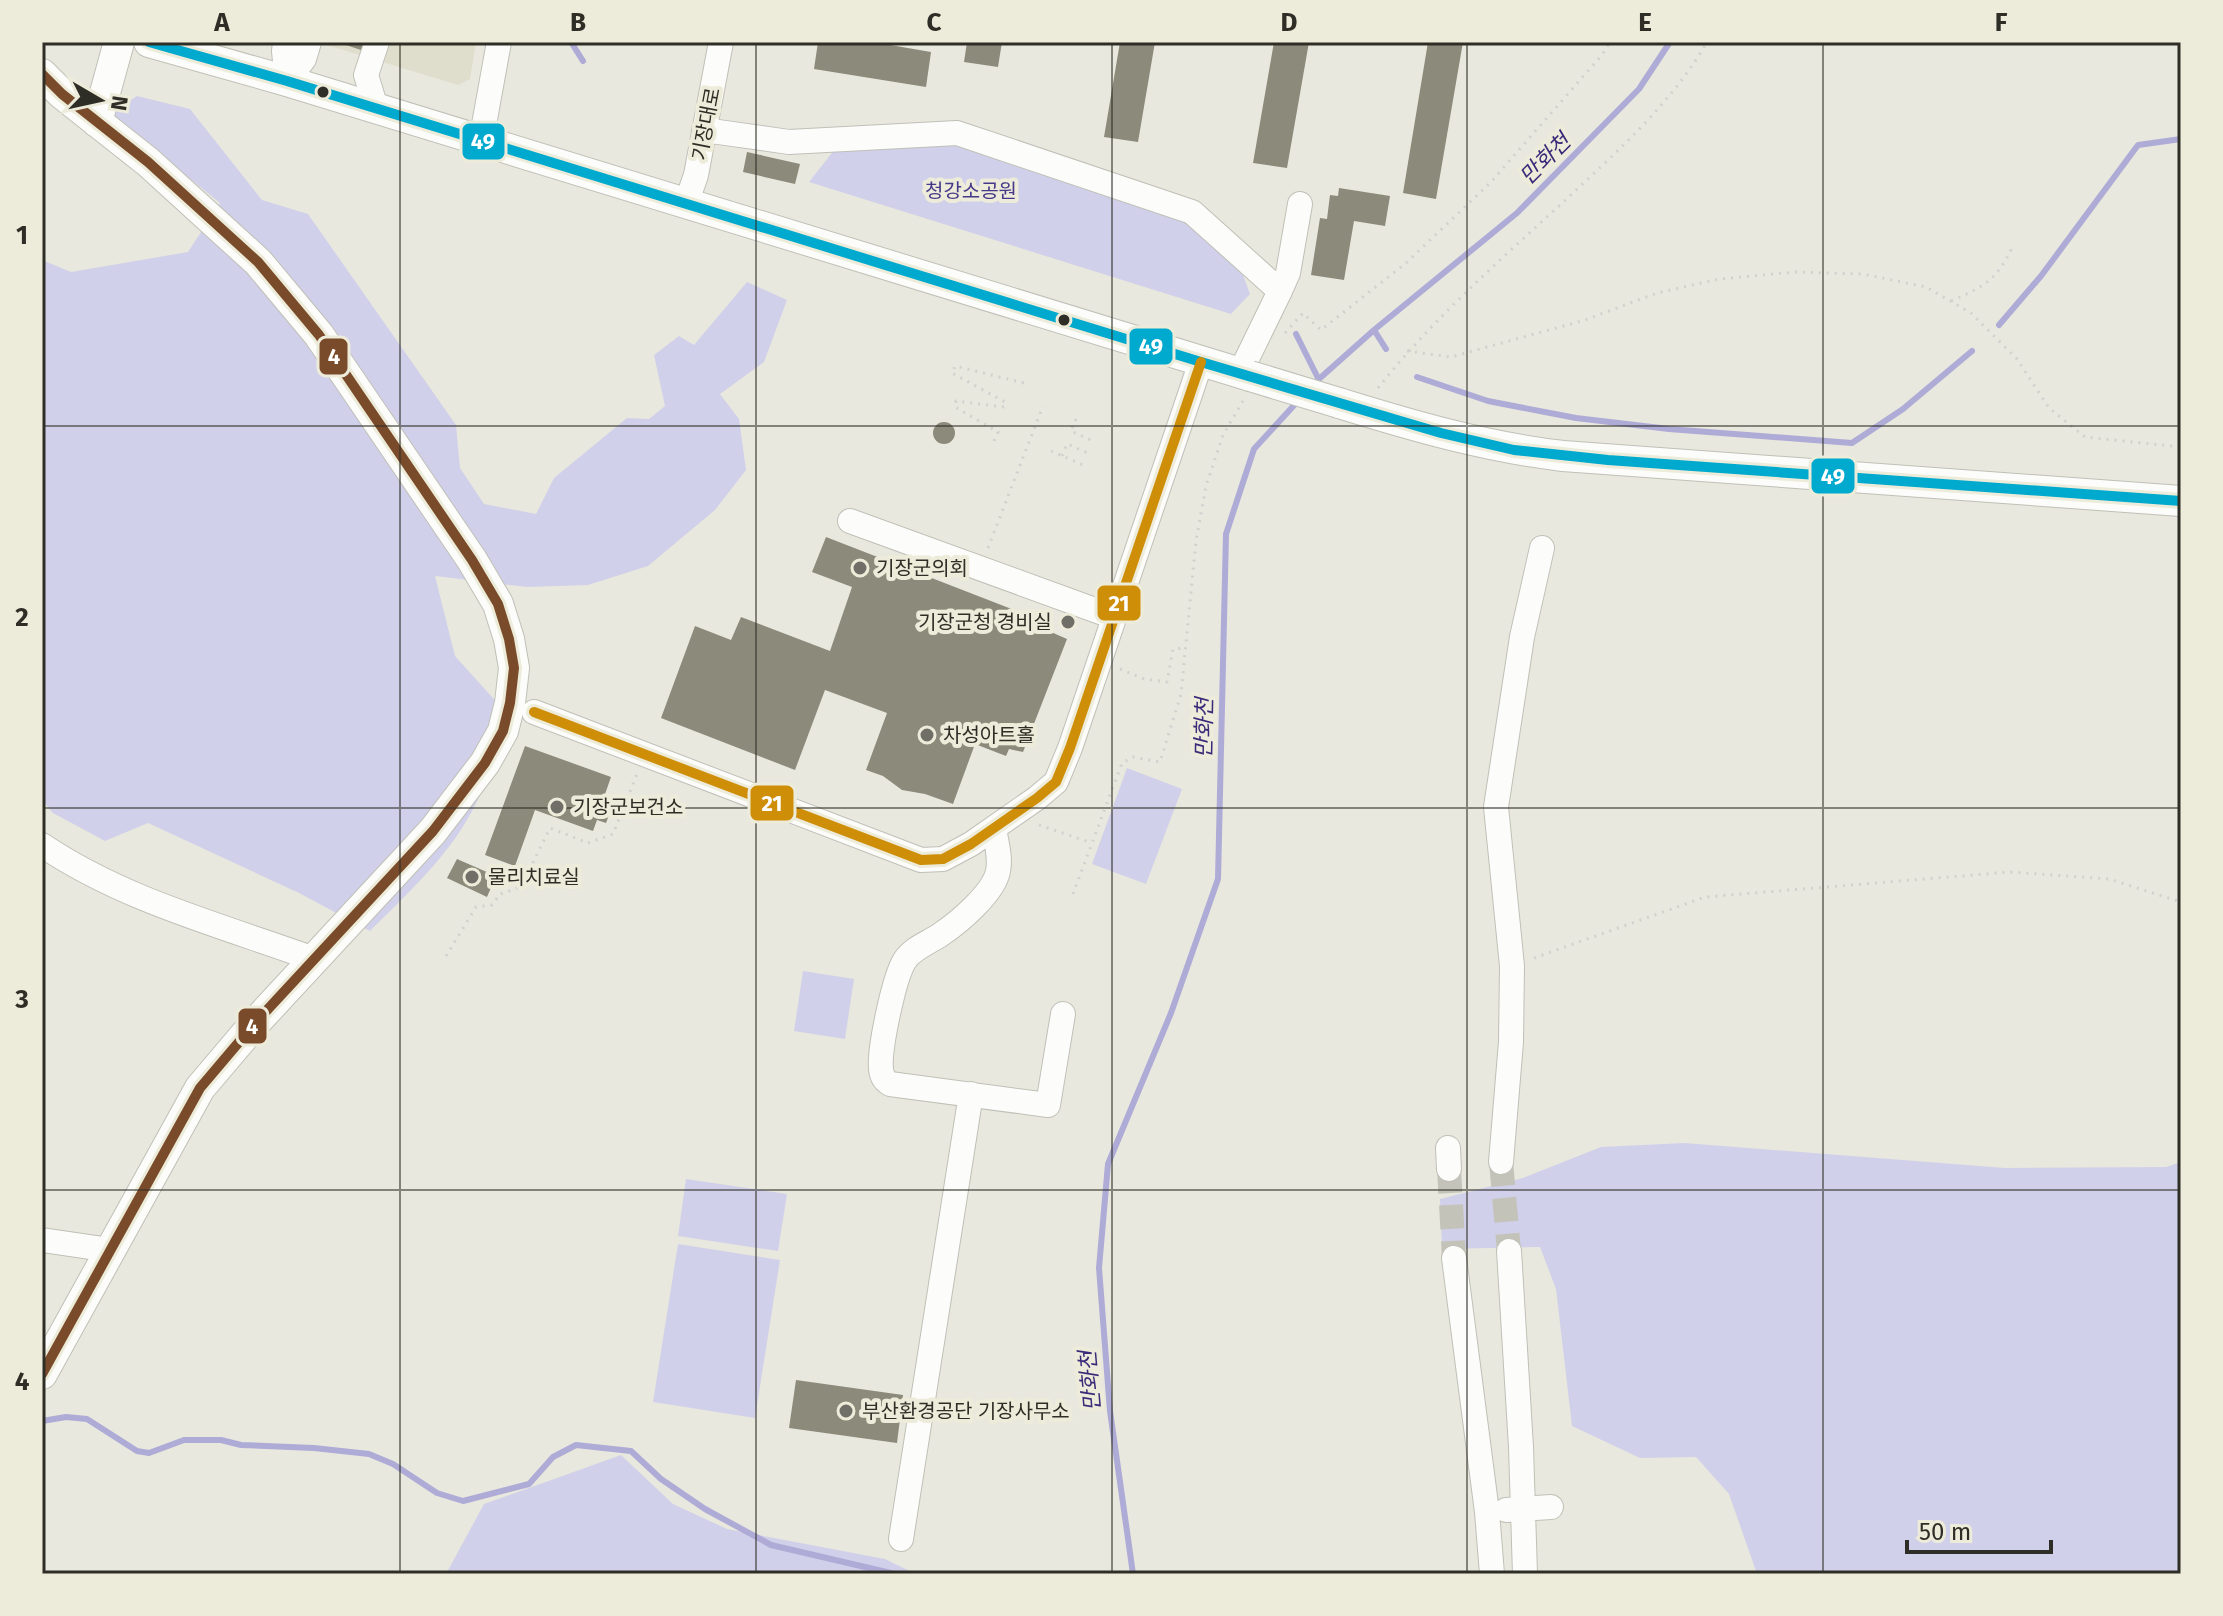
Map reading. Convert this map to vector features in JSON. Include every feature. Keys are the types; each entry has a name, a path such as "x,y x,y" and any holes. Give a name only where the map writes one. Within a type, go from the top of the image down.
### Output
{"main road":[{"path":"97,122 119,42"},
{"path":"149,42 198,46 287,81 1201,362 1245,383 1350,406 1514,450 2181,501"},
{"path":"42,74 148,162 258,262 319,335 472,560 498,604 514,668 503,731 485,763 433,831 314,959 224,1069 200,1088 42,1374"}],"street":[{"path":"285,42 287,81"},
{"path":"287,81 304,59 309,42"},
{"path":"376,108 366,75 377,42"},
{"path":"481,141 499,42"},
{"name":"기장대로","path":"686,204 696,175 721,42"},
{"path":"704,130 789,142 957,133 1192,212 1280,291"},
{"path":"1245,383 1288,273 1300,204"},
{"path":"534,712 921,860 943,859 1025,807 1056,782 1201,362"},
{"path":"850,521 1114,617"},
{"path":"1501,1162 1511,1042 1512,966 1496,807 1522,637 1542,548"},
{"path":"994,828 998,870 988,891 941,935 911,953 902,965 894,988 881,1067 884,1079 890,1084 1048,1105 1063,1014"},
{"path":"42,845 75,867 144,897 314,959"},
{"path":"901,1539 971,1094"},
{"path":"42,1240 110,1250"},
{"path":"1509,1251 1525,1574"},
{"path":"1454,1258 1487,1512 1492,1574"},
{"path":"1487,1512 1551,1507"}],"path":[{"path":"1281,338 1303,313 1321,330 1406,263 1490,183 1610,42"},
{"path":"1350,406 1464,294 1643,128 1707,42"},
{"path":"1951,301 1986,285 2004,265 2013,246"},
{"path":"1407,351 1451,357 1585,320 1657,293 1719,279 1796,272 1863,274 1926,287 1971,313 2008,350 2049,408 2085,437 2181,447"},
{"path":"994,441 998,432 955,407 956,401 1004,407 1005,402 952,373 955,366 1028,384"},
{"path":"1073,894 1122,763 1133,757 1160,762 1181,694 1196,541 1206,486 1245,383"},
{"path":"981,569 1043,406"},
{"path":"1076,419 1071,431 1093,441"},
{"path":"1080,449 1085,437"},
{"path":"1051,451 1062,456 1082,464 1087,452 1067,444 1062,456"},
{"path":"1100,661 1144,679 1167,682 1173,649 1186,648"},
{"path":"446,956 476,907 492,905 500,894 521,887 550,828 588,843 613,834 645,754"},
{"path":"1025,807 1039,825 1092,843"},
{"path":"1512,966 1705,897 2010,872 2109,879 2181,902"}],"shaded area":[{"path":"317,42 476,42 470,79 458,85"}],"green space":[{"path":"137,96 190,109 262,200 308,214 456,425 460,468 484,504 536,514 554,478 627,418 649,419 665,406 654,355 679,336 694,345 747,282 787,300 764,362 720,394 739,419 746,470 715,510 648,566 588,585 527,587 435,576 455,656 511,718 496,759 464,825 432,867 370,931 299,893 148,823 105,841 53,813 42,800 42,260 71,272 188,252 220,203 110,114"},
{"name":"청강소공원","path":"954,144 1188,219 1243,275 1250,294 1231,314 809,182 835,149"},
{"path":"1127,768 1182,789 1146,884 1092,864"},
{"path":"803,971 854,979 845,1039 794,1031"},
{"path":"1684,1143 2005,1168 2166,1167 2181,1162 2181,1574 1757,1574 1729,1494 1696,1457 1640,1458 1572,1426 1556,1289 1540,1247 1442,1249 1440,1199 1523,1178 1601,1147"},
{"path":"686,1179 787,1194 778,1251 678,1236"},
{"path":"678,1244 780,1260 755,1418 653,1402"},
{"path":"621,1455 673,1504 727,1529 885,1559 916,1574 446,1574 484,1504"}],"building":[{"path":"337,42 364,42 361,50"},
{"path":"818,42 873,42 931,52 926,87 814,69"},
{"path":"967,42 1002,42 998,67 964,62"},
{"path":"1120,42 1155,42 1138,142 1104,137"},
{"path":"1274,42 1309,42 1287,168 1253,163"},
{"path":"1428,42 1463,42 1436,199 1403,193"},
{"path":"747,152 800,164 795,184 743,172"},
{"path":"1339,188 1390,196 1385,226 1354,221 1344,280 1311,275 1320,218 1327,219 1330,195 1338,196"},
{"path":"944,422 952,425 955,433 952,441 944,444 936,441 933,433 936,425"},
{"path":"826,537 1053,625 1051,632 1067,639 1023,752 1009,749 1006,756 975,744 953,804 902,790 883,776 866,770 887,713 825,690 795,770 661,718 695,626 731,640 741,617 830,651 852,587 812,572"},
{"name":"기장군청 경비실","path":"1066,613 1075,617 1069,630 1060,627"},
{"name":"기장군보건소","path":"525,746 611,777 603,800 613,804 606,823 597,820 593,831 535,810 515,866 485,855"},
{"name":"물리치료실","path":"457,859 496,876 487,897 447,878"},
{"name":"부산환경공단 기장사무소","path":"796,1380 903,1395 897,1443 789,1428"}],"waterway":[{"path":"571,42 583,61"},
{"name":"만화천","path":"1310,387 1374,330 1517,213 1639,89 1670,42"},
{"path":"1999,325 2041,276 2138,145 2181,139"},
{"path":"1374,330 1386,349"},
{"path":"1296,334 1318,378"},
{"path":"1417,377 1488,401 1576,418 1669,429 1852,443 1903,409 1972,351"},
{"name":"만화천","path":"1133,1574 1110,1411 1099,1268 1108,1164 1171,1013 1218,879 1226,534 1254,449 1298,401"},
{"path":"42,1421 66,1417 87,1419 137,1451 149,1453 184,1440 221,1440 241,1445 369,1454 393,1464 437,1493 463,1501 529,1484 553,1457 576,1445 631,1451 661,1479 705,1509 771,1545 895,1574"}],"tunnel":[{"path":"1501,1162 1509,1251"},
{"path":"1449,1169 1454,1258"}],"transit line":[{"name":"49","path":"149,42 287,81 1201,362 1441,433 1514,450 1608,460 2181,501"},
{"name":"4","path":"42,74 62,94 148,162 258,262 319,335 472,560 498,604 514,668 503,731 485,763 433,831 256,1022 200,1088 42,1374"},
{"name":"21","path":"534,712 921,860 943,859 971,844 1056,782 1201,362"}],"place":[{"name":"기장군의회","path":"860,568"},
{"name":"기장군청 경비실","path":"1068,622"},
{"name":"차성아트홀","path":"927,735"},
{"name":"기장군보건소","path":"557,807"},
{"name":"물리치료실","path":"472,877"},
{"name":"부산환경공단 기장사무소","path":"846,1411"}]}
